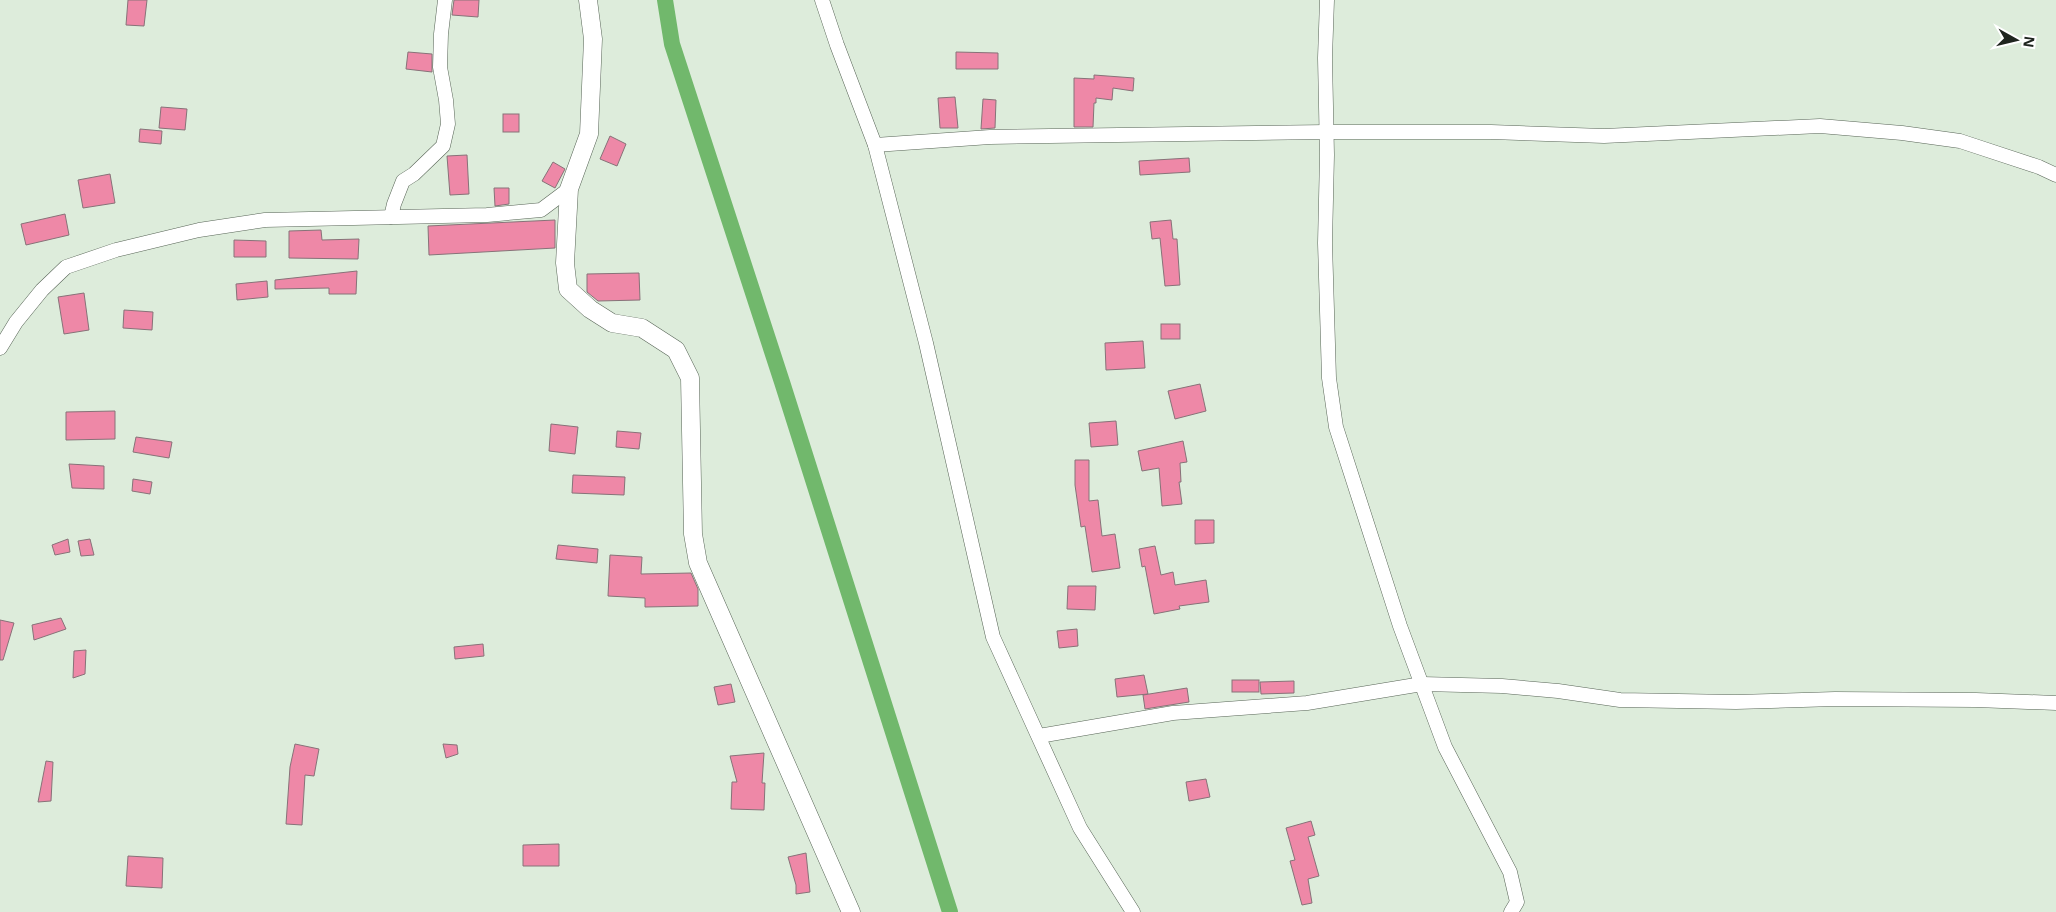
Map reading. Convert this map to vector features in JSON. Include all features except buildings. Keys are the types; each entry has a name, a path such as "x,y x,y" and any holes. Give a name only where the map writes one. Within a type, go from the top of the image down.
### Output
{"street":[{"path":"391,217 403,182 443,146 448,124 440,67 441,34 446,0"},
{"path":"588,0 593,39 589,134 569,189 565,263 568,289 590,309 612,323 642,328 676,350 690,378 693,534 698,563 851,912"},
{"path":"822,0 875,145 926,343 993,637 1080,828 1133,912"},
{"path":"1327,0 1325,58 1327,132 1325,243 1328,378 1336,428 1397,617 1445,747 1510,872 1517,902 1511,912"},
{"path":"875,145 990,137 1327,132 1491,132 1604,136 1820,126 1902,133 1960,142 2039,166 2056,175"},
{"path":"0,348 16,322 42,290 66,267 116,250 199,230 265,220 487,216 542,210 569,189"},
{"path":"1039,736 1173,713 1307,702 1422,684 1502,686 1558,691 1620,700 1736,702 1863,699 1976,700 2056,704"}],"waterway":[{"path":"665,0 672,44 782,382 950,912"}]}
